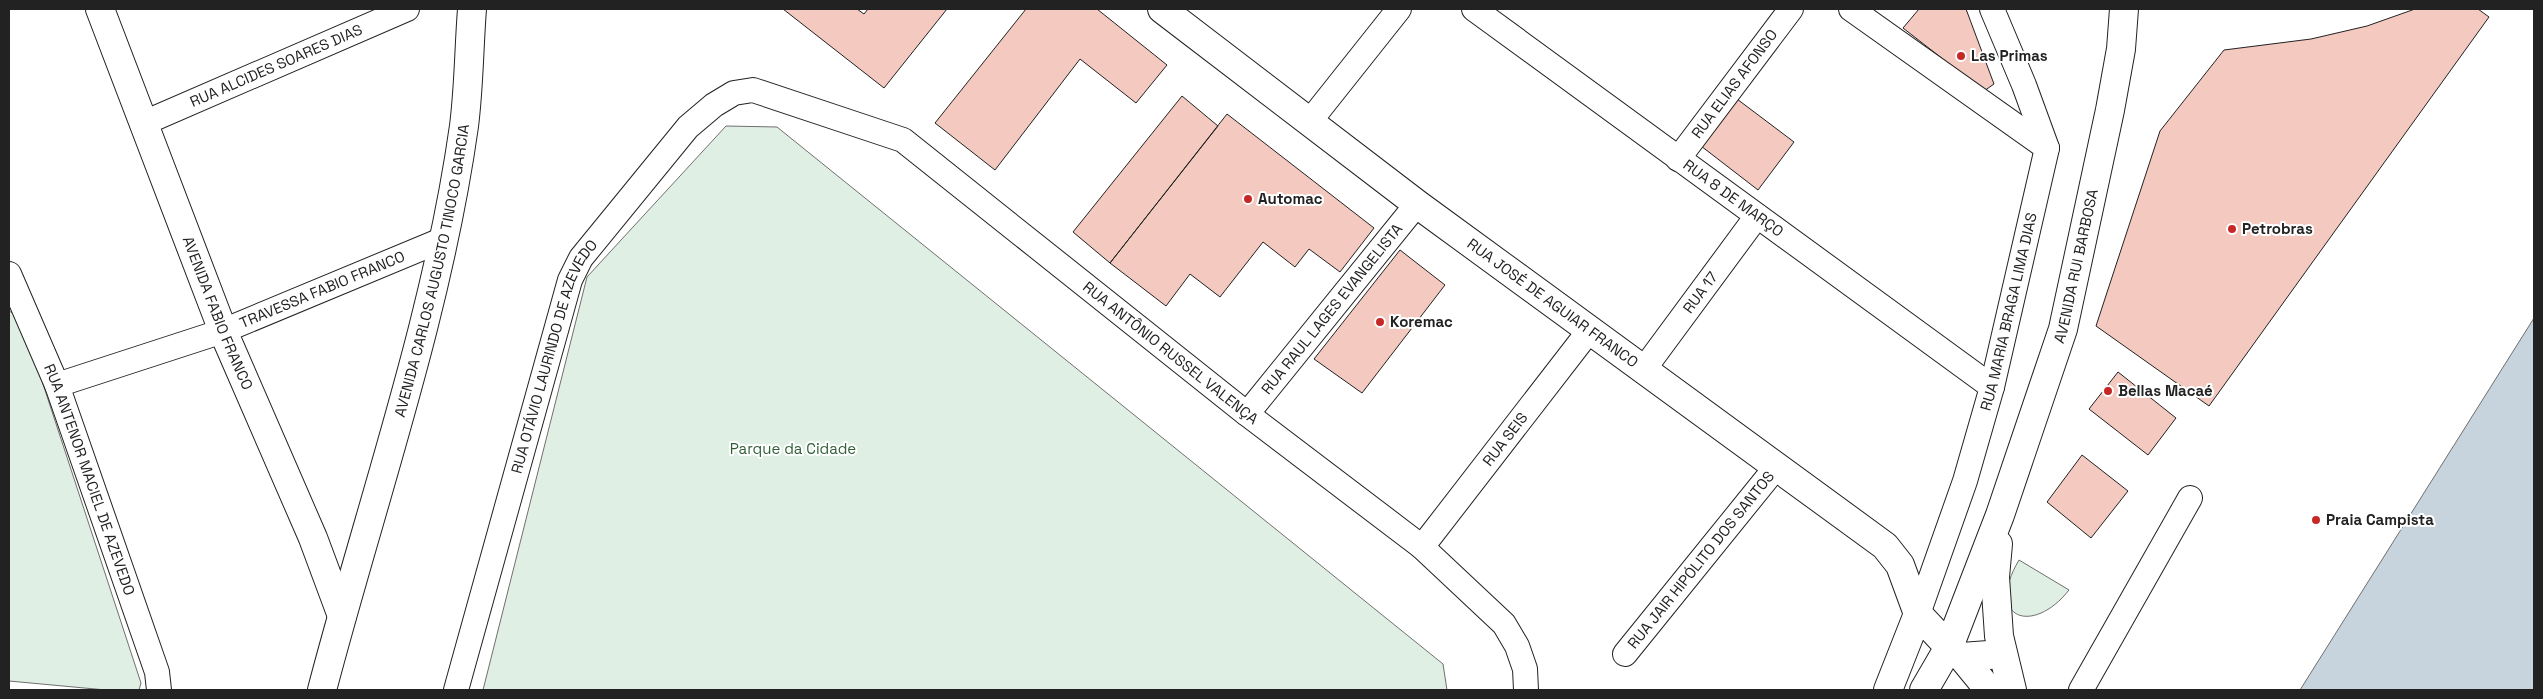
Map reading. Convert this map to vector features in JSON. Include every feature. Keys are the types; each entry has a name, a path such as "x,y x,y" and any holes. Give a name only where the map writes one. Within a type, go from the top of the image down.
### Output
{"main road":[{"name":"AVENIDA FABIO FRANCO","path":"100,9 223,331 313,538 342,616"},
{"name":"AVENIDA CARLOS AUGUSTO TINOCO GARCIA","path":"342,616 366,528 388,461 444,239 464,124 472,9"},
{"name":"RUA JOSÉ DE AGUIAR FRANCO","path":"1162,9 1416,204 1885,546 1900,565 1918,614 1956,652 1989,690"},
{"name":"AVENIDA RUI BARBOSA","path":"2000,515 2063,329 2081,251 2121,49 2124,9"},
{"path":"1924,690 1956,652 2000,515"},
{"path":"2000,515 1995,577 2002,654 2012,690"},
{"path":"313,538 324,546 338,548 358,540 366,528"},
{"path":"1888,690 1918,614"},
{"path":"322,690 342,616"},
{"path":"1956,652 2002,654"}],"street":[{"name":"RUA ALCIDES SOARES DIAS","path":"144,123 407,9"},
{"path":"1310,121 1399,9"},
{"name":"RUA 8 DE MARÇO","path":"1474,9 1992,387"},
{"name":"RUA ELIAS AFONSO","path":"1678,159 1791,9"},
{"path":"1851,9 2047,148"},
{"path":"1992,9 2024,85 2047,148"},
{"path":"1994,110 2024,85"},
{"name":"RUA ANTÔNIO RUSSEL VALENÇA","path":"753,90 903,140 1247,414 1422,547 1504,624 1517,646 1526,669 1526,690"},
{"name":"RUA OTÁVIO LAURINDO DE AZEVEDO","path":"456,690 570,280 577,265 688,127 714,105 734,93 753,90"},
{"name":"RUA MARIA BRAGA LIMA DIAS","path":"1918,614 1965,481 1992,387 2047,148"},
{"name":"RUA RAUL LAGES EVANGELISTA","path":"1247,414 1416,204"},
{"name":"RUA 17","path":"1644,369 1757,216"},
{"name":"TRAVESSA FABIO FRANCO","path":"57,385 223,331 444,239"},
{"name":"RUA ANTENOR MACIEL DE AZEVEDO","path":"9,274 57,385 158,672 159,690"},
{"name":"RUA SEIS","path":"1422,547 1588,330"},
{"name":"RUA JAIR HIPÓLITO DOS SANTOS","path":"1625,654 1777,466"},
{"path":"2081,690 2190,498"}],"green space":[{"name":"Parque da Cidade","path":"726,126 777,127 1443,664 1447,690 483,690 587,277"},
{"path":"9,311 20,317 23,323 141,683 139,690 106,690 9,681"},
{"path":"2019,560 2069,590 2055,604 2041,613 2028,616 2017,614 2010,608 2007,596 2010,580"}],"shaded area":[{"path":"2534,318 2534,690 2300,690"}],"building":[{"path":"783,9 857,9 864,14 868,9 947,9 884,88"},
{"path":"1026,9 1097,9 1167,65 1136,103 1080,59 995,170 935,123"},
{"name":"Las Primas","path":"1919,9 1966,9 1994,84 1984,91 1903,28"},
{"name":"Petrobras","path":"2415,9 2478,9 2489,17 2209,406 2096,326 2160,131 2224,50 2311,39 2367,26"},
{"path":"1182,96 1218,126 1110,263 1073,232"},
{"path":"1737,99 1794,142 1758,190 1701,146"},
{"name":"Automac","path":"1227,114 1374,228 1340,272 1309,249 1295,267 1263,242 1220,297 1190,274 1166,306 1110,263"},
{"name":"Koremac","path":"1400,250 1445,285 1362,393 1314,359"},
{"path":"2118,372 2176,418 2148,455 2089,409"},
{"path":"2082,455 2128,491 2091,538 2047,502"}],"place":[{"name":"Las Primas","path":"1961,56"},
{"name":"Automac","path":"1248,199"},
{"name":"Petrobras","path":"2232,229"},
{"name":"Koremac","path":"1380,322"},
{"name":"Bellas Macaé","path":"2108,391"},
{"name":"Praia Campista","path":"2316,520"}]}
